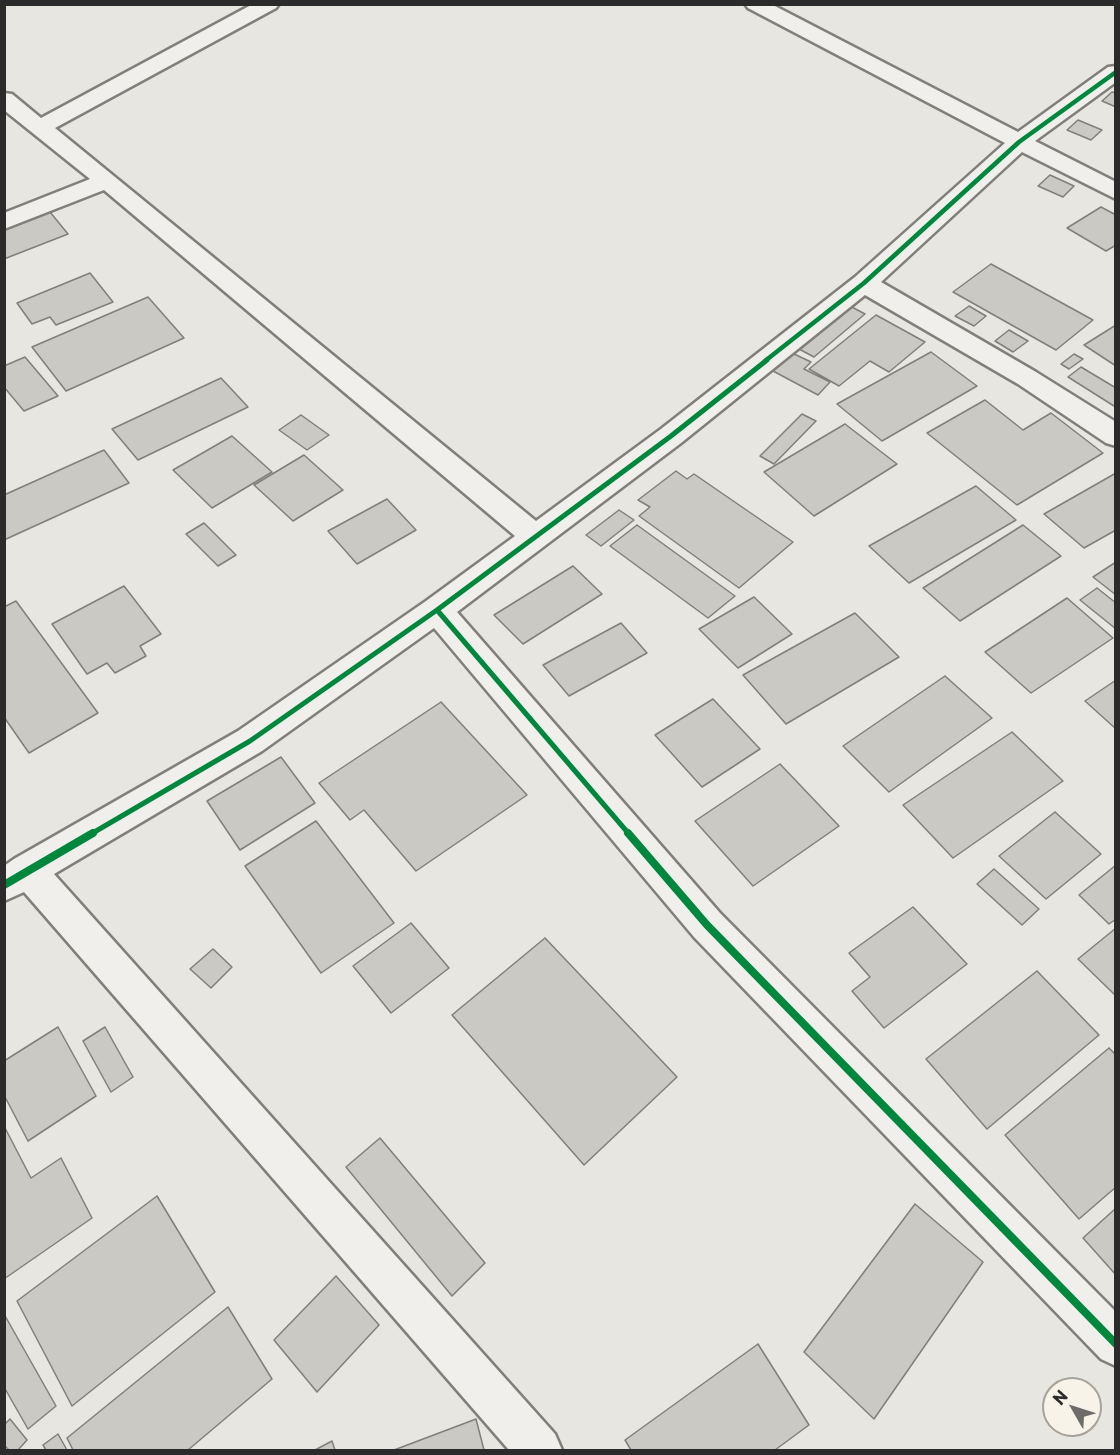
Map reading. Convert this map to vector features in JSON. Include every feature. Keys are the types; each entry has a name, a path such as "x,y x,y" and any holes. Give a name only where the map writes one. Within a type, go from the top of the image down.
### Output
{"street":[{"path":"39,128 269,4"},
{"path":"755,4 1116,192"},
{"path":"539,1450 16,878 250,741 437,610 671,436 864,284 1019,142 1116,72"},
{"path":"4,99 107,181 536,537"},
{"path":"4,222 107,181"},
{"path":"864,284 1027,378 1116,436"},
{"path":"437,610 707,925 1116,1344"}],"building":[{"path":"1112,92 1116,93 1116,107 1102,101"},
{"path":"1078,120 1102,130 1091,140 1067,130"},
{"path":"1050,175 1074,186 1063,197 1038,186"},
{"path":"1101,207 1116,215 1116,245 1106,251 1067,228"},
{"path":"50,212 68,234 4,259 4,229"},
{"path":"991,264 1093,320 1056,350 953,292"},
{"path":"90,273 113,302 56,325 50,317 32,324 17,303"},
{"path":"148,297 184,338 66,391 32,347"},
{"path":"850,306 865,314 814,357 799,349"},
{"path":"969,306 986,316 974,326 955,316"},
{"path":"876,315 925,342 889,372 870,361 839,386 809,369"},
{"path":"1116,325 1116,366 1084,345"},
{"path":"1009,330 1028,341 1013,352 995,341"},
{"path":"931,352 977,386 882,441 837,404"},
{"path":"792,353 811,362 804,369 830,382 818,395 773,371"},
{"path":"1074,354 1083,359 1069,369 1061,364"},
{"path":"25,357 58,396 24,411 4,387 4,366"},
{"path":"1081,367 1116,388 1114,406 1068,377"},
{"path":"221,378 248,407 138,460 112,429"},
{"path":"985,400 1023,430 1051,413 1103,453 1017,505 927,433"},
{"path":"802,414 816,421 774,464 760,456"},
{"path":"301,415 329,435 307,450 279,430"},
{"path":"845,424 897,464 814,516 764,472"},
{"path":"232,436 272,472 212,508 173,470"},
{"path":"104,450 129,483 4,540 4,495"},
{"path":"304,455 343,490 293,521 254,485"},
{"path":"676,471 687,479 694,474 793,542 739,588 639,516 650,507 638,500"},
{"path":"1116,473 1116,530 1084,548 1044,514"},
{"path":"976,486 1016,520 909,583 869,546"},
{"path":"387,499 416,530 357,564 328,531"},
{"path":"619,510 634,520 601,546 586,535"},
{"path":"204,523 236,555 218,566 186,534"},
{"path":"637,525 735,596 708,618 610,546"},
{"path":"1023,525 1061,556 960,621 923,588"},
{"path":"1116,562 1116,595 1093,577"},
{"path":"573,566 602,594 523,644 494,615"},
{"path":"124,586 161,634 140,646 146,656 115,673 107,663 87,674 52,624"},
{"path":"1097,588 1116,603 1116,629 1080,600"},
{"path":"754,597 792,634 738,668 699,629"},
{"path":"1067,598 1113,638 1031,693 985,652"},
{"path":"16,601 98,713 29,753 4,717 4,607"},
{"path":"855,613 899,657 786,724 743,675"},
{"path":"621,623 647,653 569,696 543,665"},
{"path":"945,676 992,718 889,792 843,746"},
{"path":"1116,680 1116,729 1085,701"},
{"path":"713,699 760,749 702,787 655,735"},
{"path":"441,702 527,795 416,871 364,810 350,820 319,783"},
{"path":"1012,732 1063,781 953,858 903,805"},
{"path":"281,757 315,803 240,850 207,801"},
{"path":"780,764 839,826 753,886 695,821"},
{"path":"1055,812 1101,854 1046,899 999,856"},
{"path":"316,821 394,923 321,973 245,866"},
{"path":"1116,865 1116,919 1109,924 1079,895"},
{"path":"994,869 1039,909 1022,925 977,884"},
{"path":"913,907 967,964 884,1028 852,991 870,977 849,953"},
{"path":"411,923 449,968 391,1013 353,966"},
{"path":"1116,928 1116,996 1078,959"},
{"path":"545,938 677,1077 584,1165 452,1015"},
{"path":"213,949 232,967 211,988 190,969"},
{"path":"1037,971 1099,1035 987,1129 926,1059"},
{"path":"58,1027 96,1096 28,1141 4,1095 4,1061"},
{"path":"105,1027 133,1077 111,1092 83,1041"},
{"path":"1109,1048 1116,1055 1116,1187 1079,1219 1005,1135"},
{"path":"4,1126 31,1178 61,1158 92,1218 4,1279"},
{"path":"380,1138 485,1263 452,1296 346,1167"},
{"path":"157,1196 215,1292 72,1406 17,1301"},
{"path":"915,1204 983,1262 874,1419 804,1352"},
{"path":"1116,1208 1116,1275 1083,1238"},
{"path":"336,1276 379,1325 317,1392 274,1340"},
{"path":"228,1307 272,1379 188,1450 73,1450 67,1438"},
{"path":"4,1314 56,1406 28,1429 4,1387"},
{"path":"758,1344 809,1425 775,1450 631,1450 625,1440"},
{"path":"10,1419 27,1440 18,1450 9,1450 4,1445 4,1425"},
{"path":"476,1419 484,1450 394,1450"},
{"path":"58,1434 67,1450 46,1450 43,1445"},
{"path":"332,1441 335,1450 315,1450"}],"cycle path":[{"path":"4,885 250,741 437,610 671,436 864,283 1019,142 1116,72"},
{"path":"437,610 707,925 1116,1344"}]}
